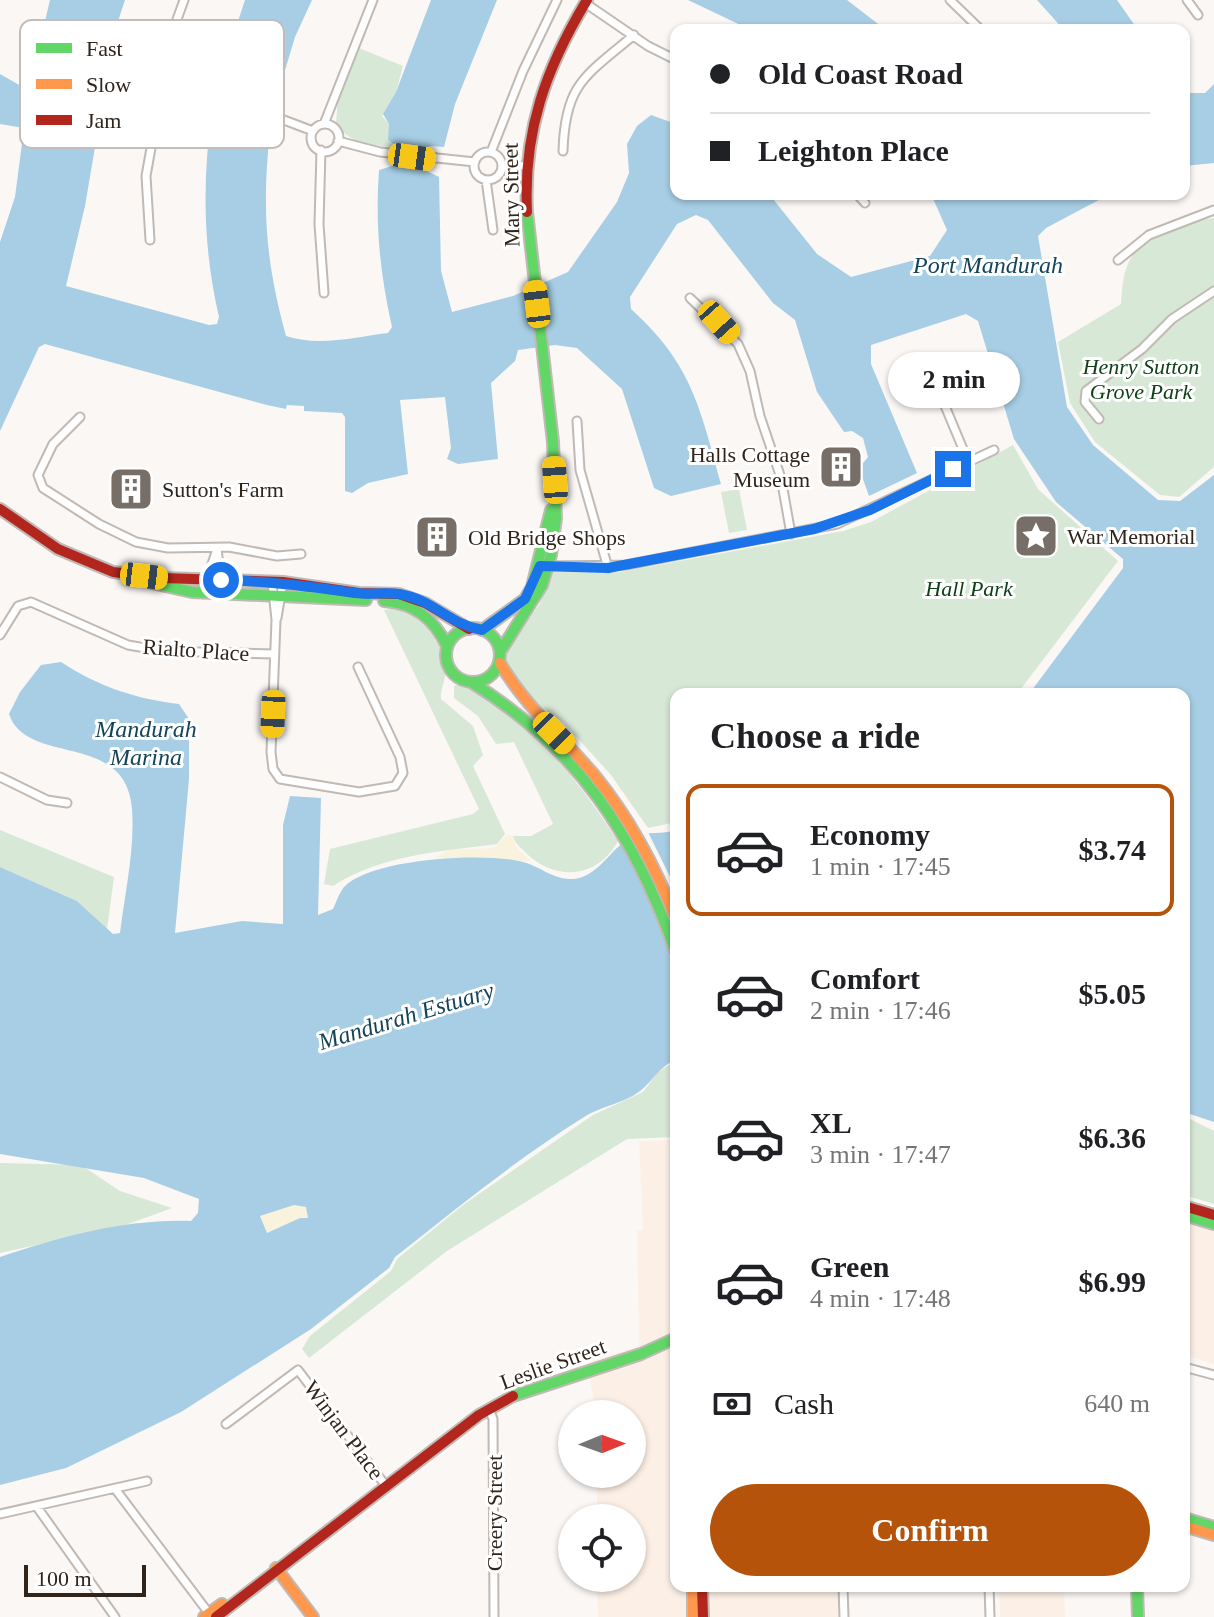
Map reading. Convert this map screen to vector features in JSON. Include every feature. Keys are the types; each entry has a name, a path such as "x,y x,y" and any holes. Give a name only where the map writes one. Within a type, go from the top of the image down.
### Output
{"main road":[{"name":"Mary Street","path":"500,657 534,605 556,498 526,166 531,121 541,84 560,42 586,1"},
{"path":"0,509 58,549 154,586 217,594 394,601 432,620 447,646 447,663 453,673 515,708 625,826 656,895 670,936"},
{"name":"Mary Street","path":"482,630 525,599 544,566"},
{"path":"126,575 278,582 359,593 399,594 425,603 469,629"},
{"path":"447,646 458,632 469,629 482,630 491,636 517,693 597,779 652,864 670,906"},
{"path":"471,682 488,676 500,657"},
{"path":"1190,1208 1214,1215"},
{"path":"1190,1217 1214,1224"},
{"name":"Leslie Street","path":"210,1616 489,1409 538,1387 670,1341"},
{"name":"Leslie Street","path":"662,1346 670,1347"},
{"path":"1190,1520 1214,1527"},
{"path":"1190,1528 1214,1535"},
{"path":"276,1568 313,1617"},
{"path":"693,1592 693,1617"},
{"path":"702,1592 703,1617"},
{"path":"1137,1592 1138,1617"}],"street":[{"path":"177,20 184,0"},
{"path":"313,131 324,124 373,0"},
{"path":"491,152 523,71 557,0"},
{"path":"950,0 975,24"},
{"path":"1187,0 1198,15"},
{"path":"586,1 670,56"},
{"path":"563,151 564,117 571,95 589,72 634,35"},
{"path":"284,120 313,131"},
{"path":"313,131 313,142 321,150 330,150 338,141 337,131 324,124"},
{"path":"338,141 380,152 475,162"},
{"path":"150,240 146,176 151,148"},
{"path":"321,150 319,224 324,293"},
{"path":"491,152 481,153 475,162 475,171 486,180 493,230"},
{"path":"491,152 502,165 526,166"},
{"path":"486,180 497,177 502,165"},
{"path":"862,200 865,203"},
{"path":"1118,260 1149,235 1214,210"},
{"path":"1099,419 1085,402 1086,391 1142,349 1172,319 1214,291"},
{"path":"690,298 719,322 738,344 744,358 781,478 791,534"},
{"path":"935,382 968,461"},
{"path":"80,417 53,444 38,475 43,488 99,524 136,542 168,548 238,548 277,556 301,554"},
{"path":"577,421 580,470 608,568"},
{"path":"544,566 608,568 837,524 994,450"},
{"path":"217,549 212,564 217,594"},
{"path":"278,582 271,752 273,769 280,779 359,792 380,791 395,786 403,773 402,766 358,667"},
{"name":"Rialto Place","path":"0,635 18,606 31,602 128,645 163,651 274,654"},
{"path":"0,777 47,800 67,803"},
{"path":"1190,1369 1214,1375"},
{"name":"Winjan Place","path":"226,1424 298,1370 386,1486"},
{"name":"Creery Street","path":"489,1409 493,1419 494,1617"},
{"path":"0,1514 147,1481"},
{"path":"116,1490 210,1616"},
{"path":"37,1507 115,1617"},
{"path":"843,1592 844,1617"},
{"path":"989,1592 990,1617"}],"shaded area":[{"path":"670,1140 670,1592 846,1592 847,1617 598,1617 597,1592 646,1592 646,1504 597,1504 597,1488 646,1488 646,1400 594,1400 587,1363 639,1346 637,1231 643,1230 639,1141"},
{"path":"1190,1225 1214,1231 1214,1364 1190,1356"},
{"path":"999,1592 1064,1592 1065,1617 1000,1617"}],"green space":[{"path":"359,48 403,66 396,92 382,116 389,124 389,140 398,147 356,140 336,123 338,98"},
{"name":"Henry Sutton Grove Park","path":"1214,218 1214,467 1179,497 1160,495 1095,442 1070,403 1058,342 1121,304 1124,275 1140,247 1176,228"},
{"name":"Hall Park","path":"1013,445 1038,489 1118,561 1022,688 670,688 670,823 648,828 611,775 563,722 530,699 507,663 507,648 539,605 553,572 620,572 843,531 871,522"},
{"path":"739,489 747,530 729,533 721,492"},
{"path":"401,608 418,620 438,643 445,677 441,699 473,726 483,755 473,766 505,834 497,844 412,856 372,867 333,886 324,884 330,849 473,814 479,809 384,610"},
{"path":"461,684 507,711 549,751 587,796 618,841 600,862 577,872 565,872 540,864 517,844 513,836 531,836 553,824 514,742 496,744 478,716 454,698 454,686"},
{"path":"0,830 114,877 107,929 77,901 0,867"},
{"path":"670,1065 670,1137 627,1139 447,1251 309,1358 302,1349 310,1336 391,1271 397,1259 463,1205 593,1115 643,1092 658,1072"},
{"path":"1190,1119 1214,1131 1214,1204 1190,1197"},
{"path":"0,1163 81,1165 120,1191 172,1208 123,1226 0,1253"}],"sand":[{"path":"507,835 512,835 516,847 531,861 436,858 447,850 494,848"},
{"path":"294,1205 306,1207 308,1218 300,1218 267,1233 260,1216"}],"water":[{"name":"Port Mandurah","path":"50,0 125,0 118,20 45,20"},
{"name":"Port Mandurah","path":"245,0 312,0 295,37 284,74 284,20 238,20"},
{"name":"Port Mandurah","path":"431,0 497,0 455,104 444,147 430,146 424,150 421,168 439,177 441,271 452,312 513,296 568,272 617,202 629,173 627,144 637,126 651,115 670,122 670,200 774,200 817,254 851,277 930,256 947,230 934,200 1099,200 1046,228 1038,236 1067,407 1093,445 1158,500 1180,501 1214,475 1214,1122 1190,1114 1190,688 1033,688 1123,568 1123,559 1056,502 1014,439 978,321 966,314 871,345 871,364 917,473 869,496 859,468 868,457 863,438 852,431 844,432 817,392 795,320 773,303 708,220 696,215 677,224 630,297 631,309 652,329 681,369 707,432 721,484 671,496 654,488 622,389 577,348 555,345 518,350 515,361 491,383 498,459 458,464 447,459 451,448 445,397 400,400 408,474 368,483 352,493 345,491 345,417 342,413 304,411 304,406 287,405 286,409 267,405 45,344 39,347 0,431 0,242 15,197 21,148 95,148 66,286 209,325 217,324 219,317 207,240 208,148 269,148 267,234 286,336 324,341 388,333 392,327 380,249 379,170 399,164 398,147 388,140 389,124 383,114 396,92"},
{"path":"688,0 847,0 878,24 738,24"},
{"path":"1037,0 1117,0 1134,24 1059,24"},
{"name":"Port Mandurah","path":"0,74 20,85 20,127 0,124"},
{"path":"1214,84 1214,163 1190,165 1190,93 1205,93"},
{"path":"61,662 117,690 179,704 189,719 189,779 175,933 242,921 283,924 283,825 290,796 321,798 318,915 333,909 344,887 378,869 430,860 506,859 523,862 556,876 579,878 596,869 634,836 670,831 670,1063 633,1095 591,1113 488,1184 395,1257 389,1268 311,1329 181,1412 66,1468 0,1485 0,1257 94,1230 142,1223 191,1221 198,1213 199,1199 144,1178 0,1154 0,867 77,901 113,934 120,933 133,824 126,784 113,768 95,758 35,740 19,730 9,714 20,692 41,665","holes":["294,1205 306,1207 308,1218 300,1218 267,1233 260,1216"]}],"pier":[{"path":"647,830 670,877 670,957 644,882 637,832"}],"traffic: fast":[{"path":"500,652 542,585 551,555 556,518 553,442 527,212"},
{"path":"482,630 525,599 532,587 551,510"},
{"path":"134,579 192,592 366,600"},
{"path":"384,601 405,605 422,614 430,620 447,646"},
{"path":"473,628 492,636 500,655 492,674 473,682 454,674 446,655 454,636 473,628"},
{"path":"471,682 542,736 598,798 642,870 670,937"},
{"path":"1190,1217 1214,1224"},
{"path":"513,1396 641,1354 670,1341"},
{"path":"1190,1520 1214,1527"},
{"path":"1137,1592 1138,1617"}],"traffic: slow":[{"path":"500,663 521,693 595,776 620,809 651,863 670,906"},
{"path":"1190,1528 1214,1535"},
{"path":"276,1568 313,1617"},
{"path":"693,1592 693,1617"},
{"path":"204,1617 222,1604"}],"traffic: jam":[{"path":"527,212 529,154 540,101 560,50 587,0"},
{"path":"0,509 58,549 113,572 162,578 283,582 359,593 399,594 425,603 469,629"},
{"path":"1190,1208 1214,1215"},
{"path":"216,1617 479,1415 513,1396"},
{"path":"702,1592 703,1617"}],"place":[{"name":"Halls Cottage Museum","path":"841,467"},
{"name":"Sutton's Farm","path":"131,489"},
{"name":"War Memorial","path":"1036,536"},
{"name":"Old Bridge Shops","path":"437,537"}],"route":[{"path":"221,580 310,584 359,593 399,594 425,603 454,623 482,630 525,599 540,566 608,568 837,524 953,469"}],"water label":[{"name":"Mandurah Marina","path":"146,743"},
{"name":"Mandurah Estuary","path":"406,1016"}]}
